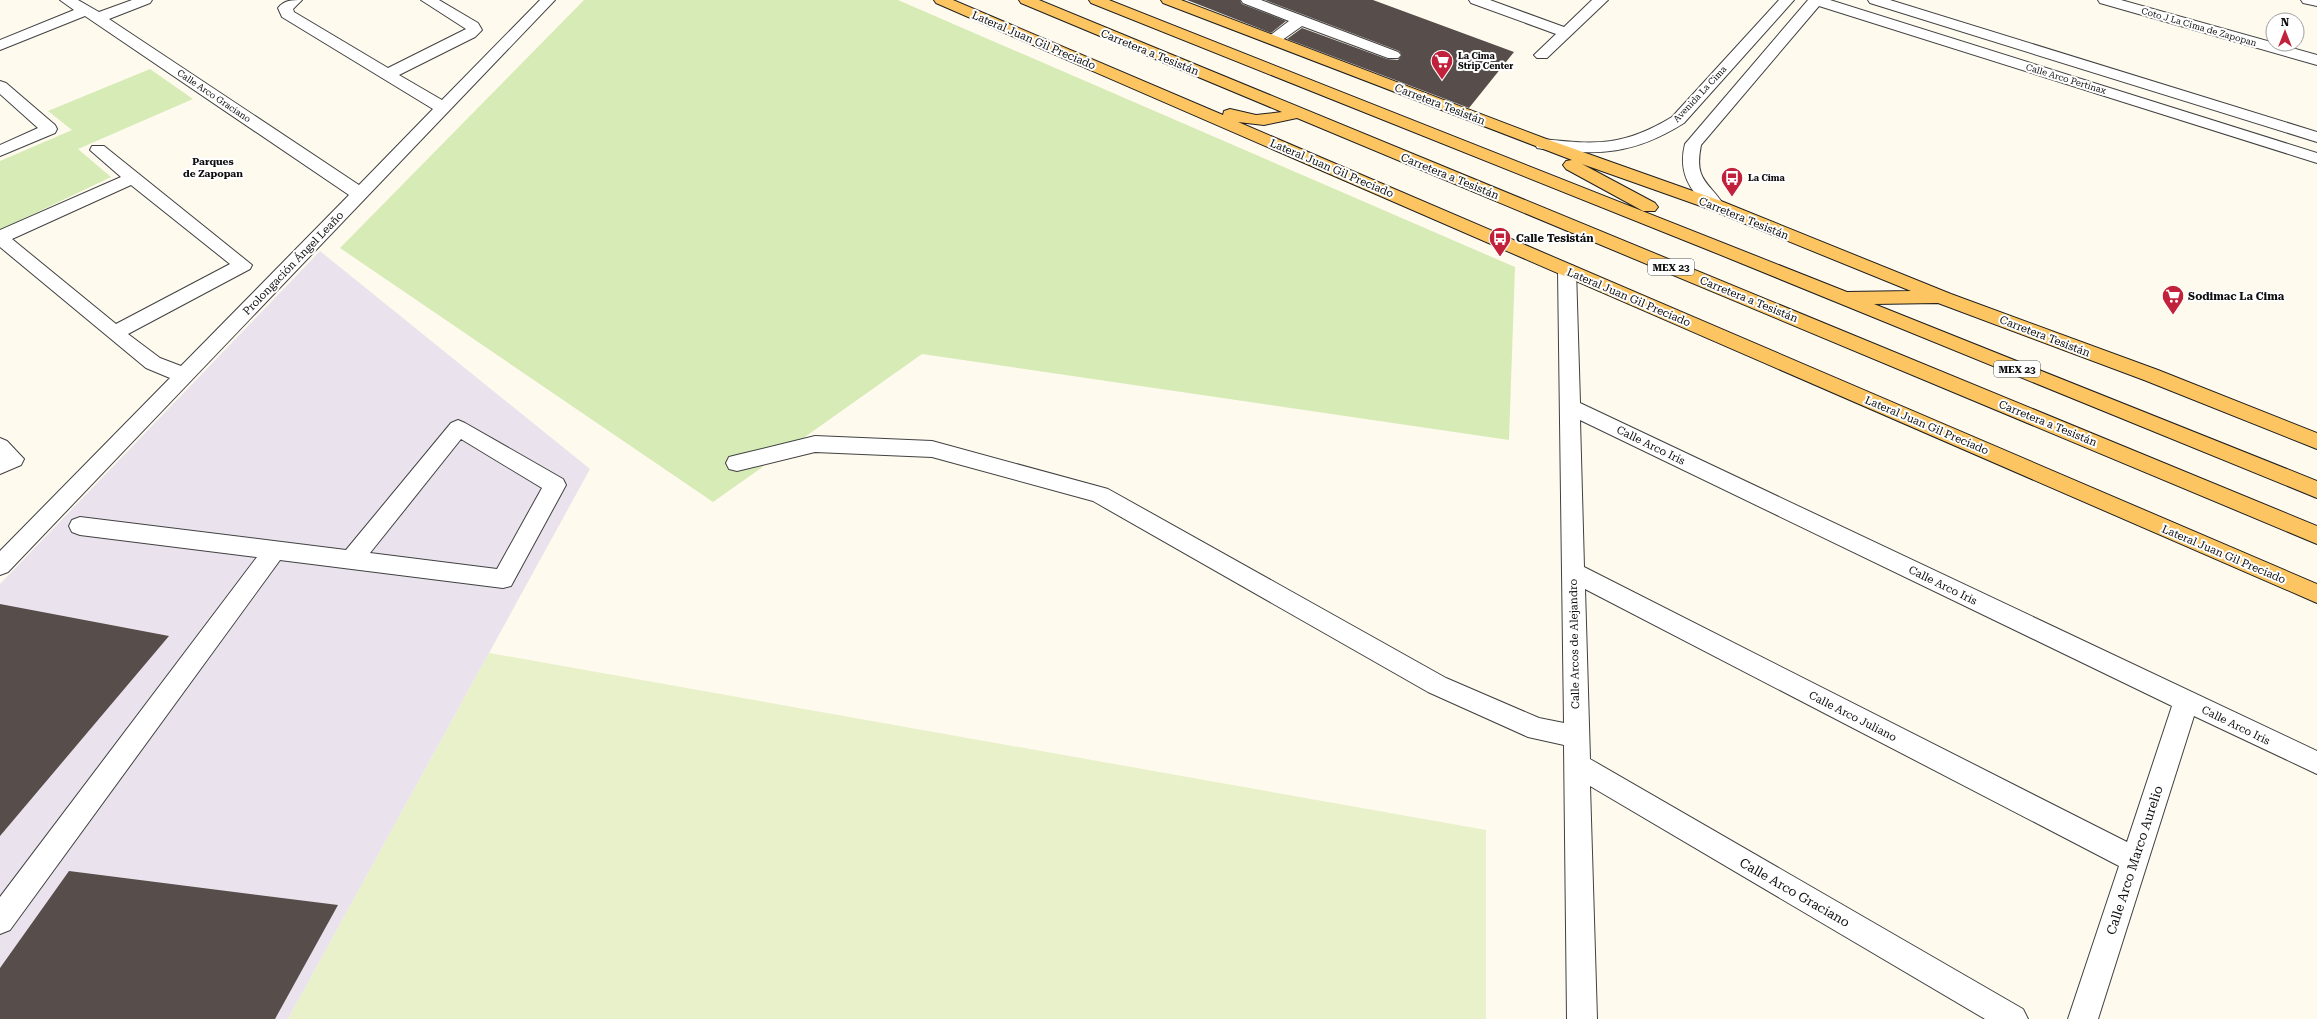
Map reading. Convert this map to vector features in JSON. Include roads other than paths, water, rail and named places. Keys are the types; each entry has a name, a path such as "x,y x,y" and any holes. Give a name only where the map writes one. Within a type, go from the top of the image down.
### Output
{"main road":[{"name":"Lateral Juan Gil Preciado","path":"941,0 2317,594"},
{"name":"Carretera a Tesistán","path":"1026,0 2317,535"},
{"name":"MEX 23","path":"1096,0 1717,247 2317,490"},
{"name":"Carretera Tesistán","path":"1168,0 1543,144 1714,205 1944,298 2150,376 2317,442"},
{"path":"1004,27 1037,34 1243,120 1269,121 1298,113"},
{"path":"1543,144 1561,160 1717,247"},
{"path":"1841,297 1944,298"}],"street":[{"name":"Calle Arco Graciano","path":"67,0 92,14 360,194"},
{"path":"0,45 92,14 144,0"},
{"path":"295,0 285,8 287,14 443,108"},
{"path":"388,74 470,34 474,30 474,26 428,0"},
{"name":"Prolongación Ángel Leaño","path":"0,566 183,375 548,0"},
{"path":"1248,0 1394,55"},
{"path":"1476,0 1564,32"},
{"path":"1542,55 1564,32 1601,0"},
{"name":"Avenida La Cima","path":"1543,144 1595,149 1627,146 1649,138 1667,128 1678,120 1787,0"},
{"path":"1714,205 1699,191 1691,172 1690,157 1693,144 1816,0"},
{"name":"Calle Arco Pertinax","path":"1816,0 2317,158"},
{"name":"Calle Arco Pertinax","path":"1875,0 2317,137"},
{"name":"Coto J La Cima de Zapopan","path":"2105,0 2317,60"},
{"path":"2308,0 2317,2"},
{"path":"1273,40 1300,20"},
{"path":"0,86 49,129 0,151"},
{"path":"1692,105 1720,114"},
{"path":"98,150 243,265 114,333"},
{"path":"133,178 0,237 114,333 153,363 183,375"},
{"name":"Calle Arcos de Alejandro","path":"1567,270 1583,1019"},
{"name":"Calle Arco Iris","path":"1569,406 2317,763"},
{"path":"80,526 275,550 351,560 503,579 555,485 458,428 351,560"},
{"path":"737,463 816,444 932,449 1100,495 1436,685 1538,729 1576,736"},
{"path":"0,446 13,459 0,466"},
{"name":"Prolongación Ángel Leaño","path":"0,553 38,526"},
{"path":"0,920 275,550"},
{"name":"Calle Arco Juliano","path":"1573,572 2134,860"},
{"name":"Calle Arco Marco Aurelio","path":"2083,1019 2186,701"},
{"name":"Calle Arco Graciano","path":"1577,765 2013,1019"}],"place":[{"name":"La Cima Strip Center","path":"1442,80"},
{"name":"La Cima","path":"1732,198"},
{"name":"Calle Tesistán","path":"1500,258"},
{"name":"Sodimac La Cima","path":"2173,316"}],"district":[{"name":"Parques de Zapopan","path":"213,166"}]}
